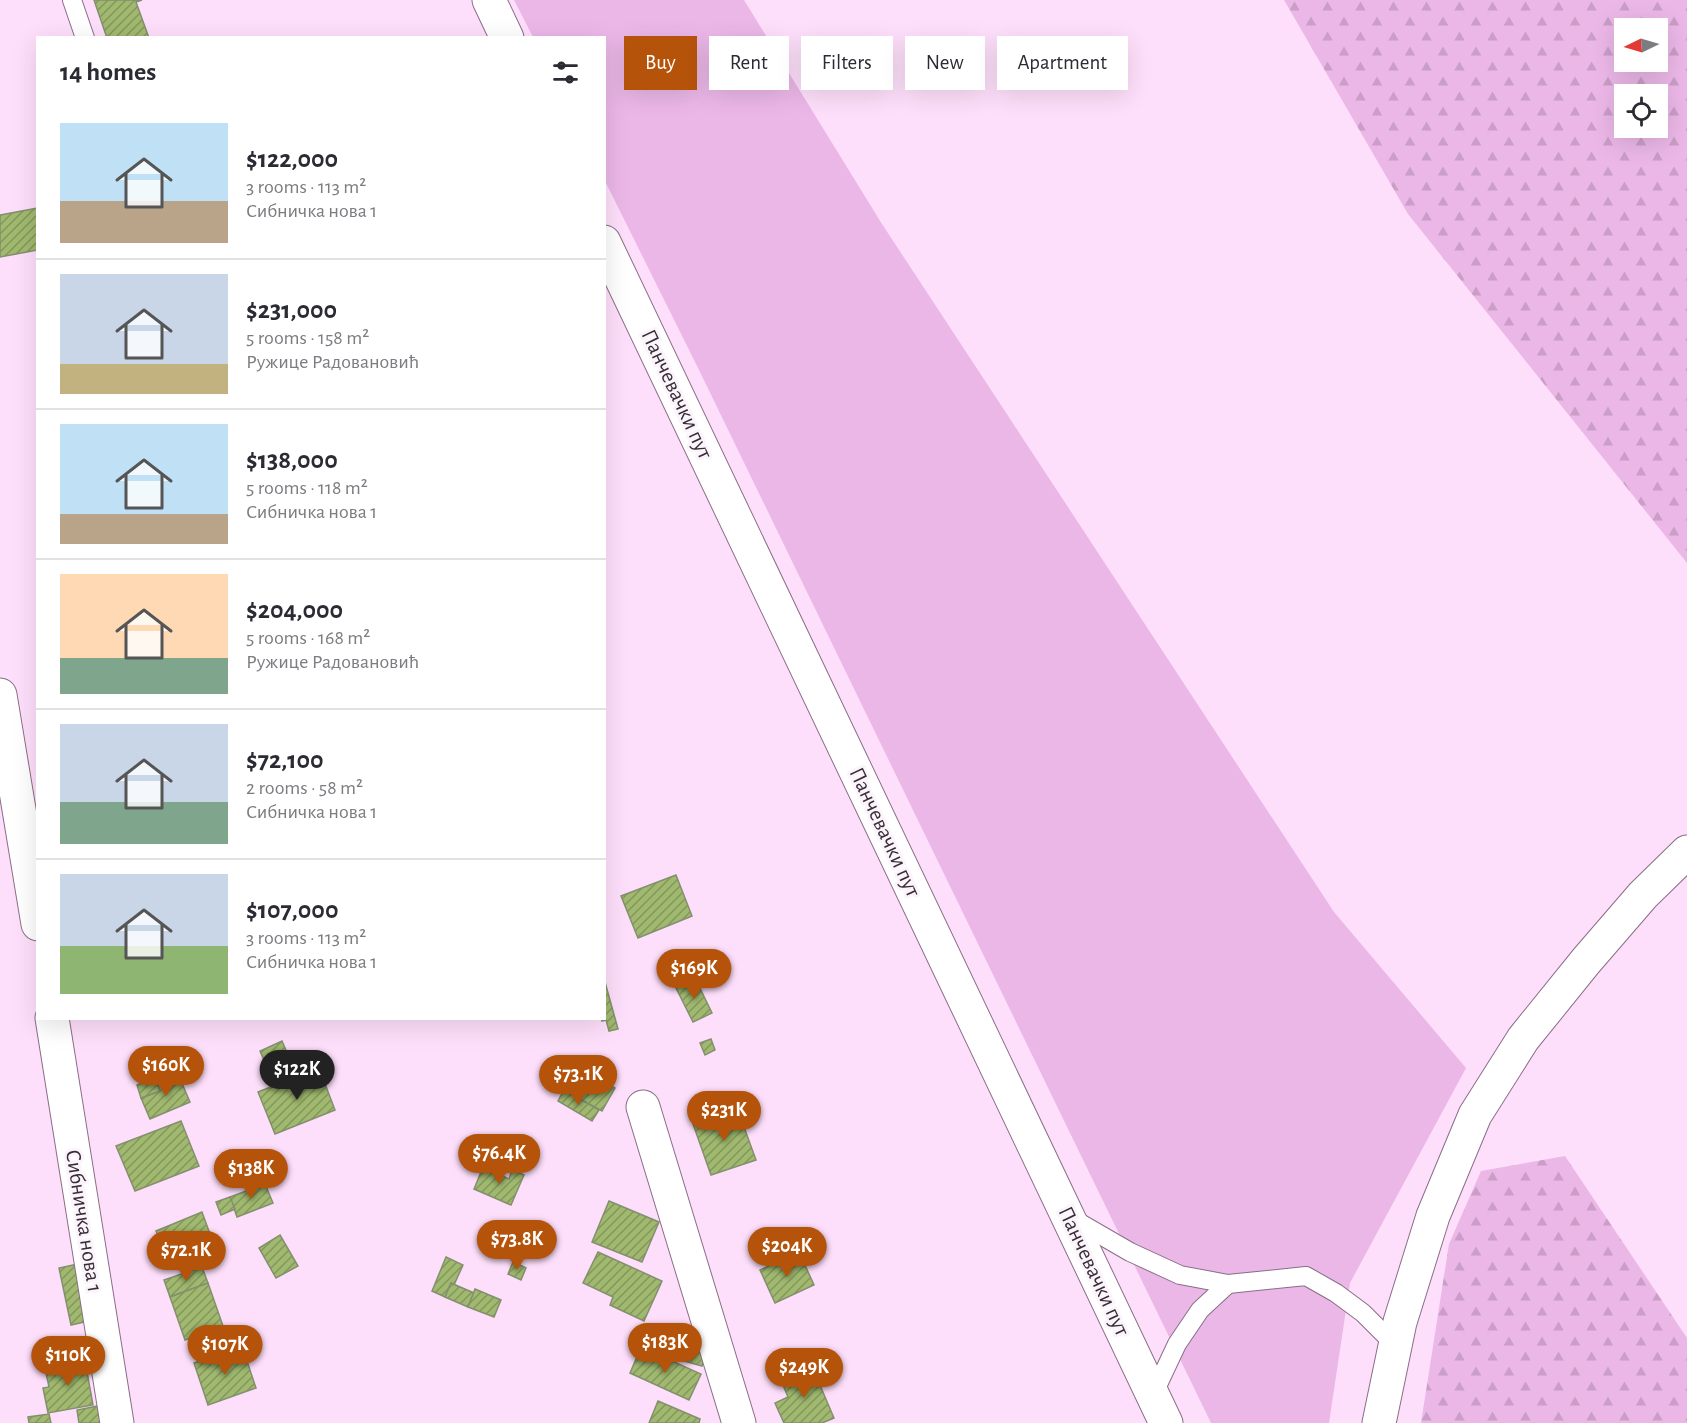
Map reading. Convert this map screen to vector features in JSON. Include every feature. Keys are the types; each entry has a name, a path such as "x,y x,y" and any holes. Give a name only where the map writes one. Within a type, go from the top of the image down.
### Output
{"street":[{"path":"489,0 506,36"},
{"name":"Панчевачки пут","path":"606,246 1159,1409"},
{"path":"0,695 36,912"},
{"path":"1379,1423 1400,1322 1433,1216 1475,1115 1522,1039 1643,895 1687,852"},
{"name":"Сибничка нова 1","path":"52,1020 117,1423"},
{"path":"643,1107 739,1423"}],"lane":[{"path":"72,0 84,36"},
{"path":"1068,1216 1130,1252 1180,1275 1228,1284 1306,1276 1336,1293 1363,1313 1395,1345"},
{"path":"1159,1409 1177,1344 1200,1310 1228,1284"}],"green space":[{"path":"514,0 744,0 766,36 709,36 709,90 789,90 789,73 882,224 1334,912 1466,1068 1350,1283 1329,1423 1211,1423 606,183 606,36 532,36"},
{"path":"1284,0 1687,0 1687,563 1408,214"},
{"path":"1565,1156 1687,1338 1687,1423 1421,1423 1449,1244 1481,1171"}],"building":[{"path":"94,0 142,0 136,2 148,36 106,36"},
{"path":"36,208 36,250 0,257 0,215"},
{"path":"676,875 692,916 638,938 621,896"},
{"path":"695,978 712,1013 693,1022 676,988"},
{"path":"606,986 618,1029 609,1031 606,1020"},
{"path":"711,1039 715,1050 705,1055 700,1043"},
{"path":"282,1041 292,1064 270,1073 260,1051"},
{"path":"575,1065 615,1088 602,1111 562,1089"},
{"path":"319,1068 335,1110 275,1134 258,1092"},
{"path":"178,1074 190,1102 150,1119 141,1098 160,1091 157,1083"},
{"path":"155,1078 160,1091 141,1098 137,1085"},
{"path":"564,1090 599,1110 592,1121 558,1101"},
{"path":"737,1108 756,1160 711,1175 693,1124"},
{"path":"181,1121 199,1166 135,1191 116,1146"},
{"path":"483,1167 509,1179 512,1170 524,1175 511,1205 474,1189"},
{"path":"265,1184 273,1203 237,1217 230,1197"},
{"path":"230,1197 235,1209 221,1215 216,1202"},
{"path":"609,1201 659,1222 642,1262 592,1242"},
{"path":"202,1212 214,1245 168,1262 156,1231"},
{"path":"280,1235 298,1266 276,1278 259,1248"},
{"path":"598,1252 662,1281 644,1321 610,1305 613,1297 583,1283"},
{"path":"799,1252 814,1285 775,1303 760,1270"},
{"path":"446,1257 463,1265 454,1285 451,1283 445,1297 432,1291"},
{"path":"513,1262 526,1268 521,1280 508,1274"},
{"path":"78,1264 89,1321 71,1325 59,1268"},
{"path":"202,1267 208,1283 170,1297 164,1280"},
{"path":"208,1283 223,1326 185,1340 170,1297"},
{"path":"451,1283 474,1293 468,1307 445,1297"},
{"path":"475,1289 501,1300 494,1317 468,1307"},
{"path":"675,1337 708,1347 702,1366 670,1357"},
{"path":"242,1346 256,1388 208,1405 194,1363"},
{"path":"641,1347 701,1374 689,1400 630,1373"},
{"path":"85,1361 93,1405 48,1413 43,1388 49,1387 45,1368"},
{"path":"811,1364 834,1418 822,1423 784,1423 775,1403 788,1397 780,1378"},
{"path":"658,1401 700,1419 699,1423 649,1423"},
{"path":"103,1405 106,1423 79,1423 77,1410"},
{"path":"49,1414 51,1423 29,1423 28,1417"}]}
